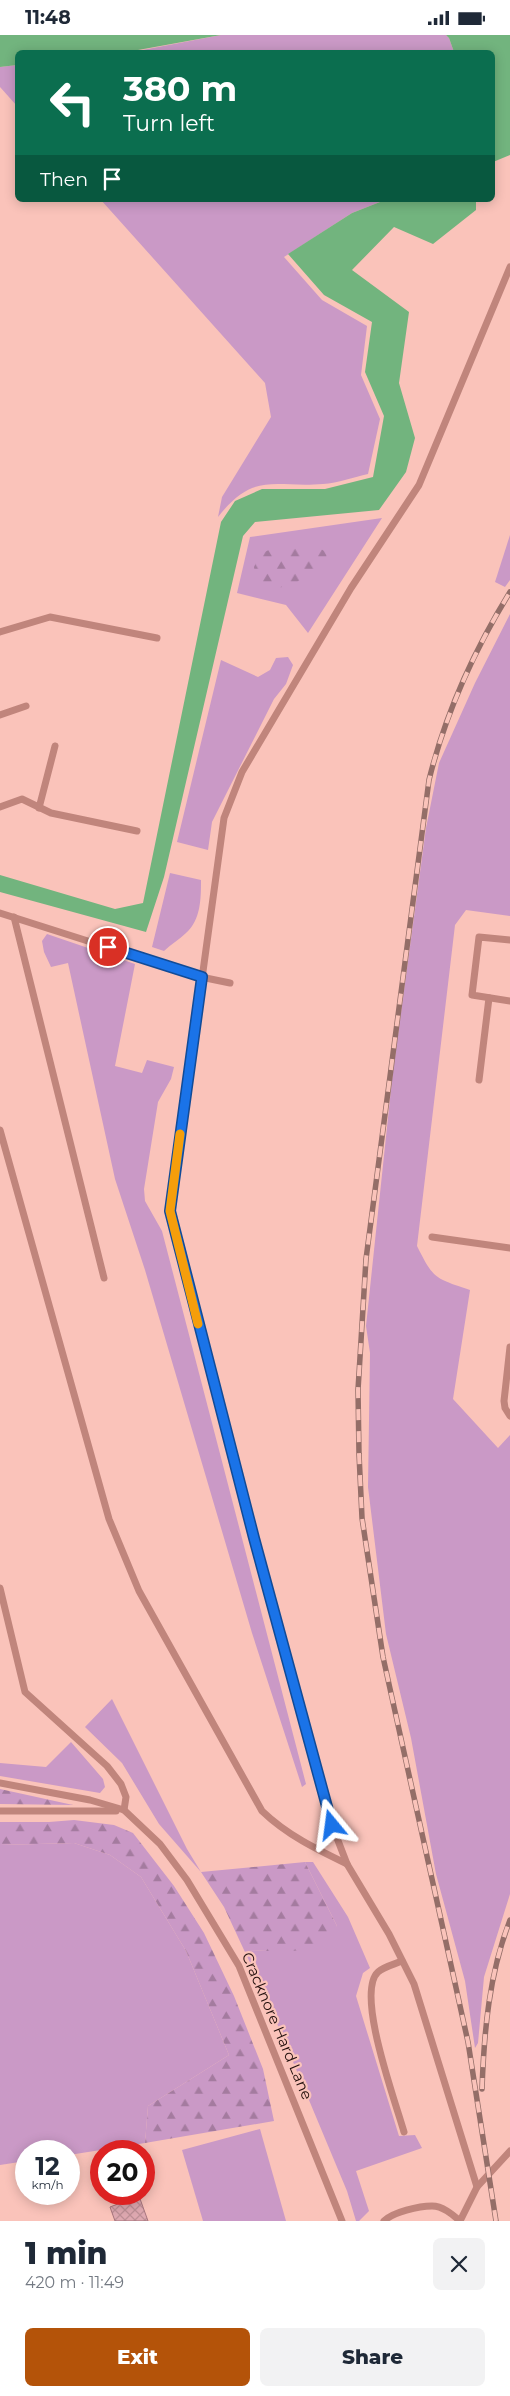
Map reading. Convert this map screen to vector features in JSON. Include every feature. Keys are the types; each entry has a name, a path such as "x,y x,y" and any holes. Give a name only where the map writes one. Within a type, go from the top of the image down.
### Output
{"lane":[{"path":"476,2187 414,1984 347,1864 332,1825 297,1703 170,1211 224,818 242,772 351,588 419,485 510,267"},
{"path":"0,633 50,617 157,637"},
{"path":"0,715 26,706"},
{"path":"39,808 55,746"},
{"path":"0,807 22,799 51,813 137,831"},
{"path":"0,913 202,977 230,983"},
{"path":"14,917 104,1278"},
{"path":"510,940 479,937 472,995 510,1001"},
{"path":"479,1080 488,998"},
{"path":"0,1130 109,1519 139,1591 262,1811 281,1829 307,1845 347,1864"},
{"path":"432,1237 510,1248"},
{"path":"510,1347 504,1401 505,1408 510,1416"},
{"path":"0,1588 25,1692 107,1766 121,1784 126,1797 124,1811 0,1811"},
{"name":"Cracknore Hard Lane","path":"0,1783 81,1798 124,1811 142,1826 166,1851 208,1913 239,1966 342,2221"},
{"path":"402,1961 378,1972 371,1984 369,1999 373,2023 404,2132"},
{"path":"384,2221 391,2214 433,2206 448,2212 460,2221 476,2187 510,2151"}],"green space":[{"path":"221,35 446,35 453,50 143,50"},
{"path":"15,65 15,104 0,87 0,67"},
{"path":"103,202 380,202 352,213 284,257 322,300 367,326 361,375 380,419 368,474 329,483 306,485 277,484 254,487 231,503 218,517 222,497 271,417 265,383"},
{"path":"382,518 308,633 286,605 237,593 250,537"},
{"path":"510,535 510,580 505,587 495,582"},
{"path":"312,545 327,552 326,562 300,580 286,587 278,587 256,580 254,567 260,554 271,549"},
{"path":"510,614 510,916 466,910 455,925 417,1246 432,1272 442,1280 470,1290 453,1399 498,1448 510,1435 510,1894 484,1977 478,2043 475,2048 465,1981 436,1874 411,1738 386,1634 368,1487 370,1353 366,1326 392,1080 426,828 439,763 475,683"},
{"path":"288,657 293,665 286,684 274,699 212,822 208,850 177,842 221,660 258,677 270,670 276,658"},
{"path":"170,873 201,880 201,894 195,922 191,928 164,951 152,947"},
{"path":"47,934 135,964 115,1066 142,1073 147,1060 174,1067 171,1079 158,1102 144,1189 145,1201 162,1231 306,1784 302,1787 252,1633 145,1270 115,1179 68,963 51,967 44,952 42,941"},
{"path":"112,1699 187,1849 201,1872 159,1824 122,1763 85,1727"},
{"path":"71,1742 103,1779 105,1787 100,1793 0,1776 0,1763 46,1767"},
{"path":"0,1789 73,1805 0,1804"},
{"path":"74,1820 114,1825 133,1833 174,1886 204,1933 234,1996 263,2069 274,2121 155,2141 145,2140 148,2106 229,2055 186,1951 141,1877 110,1855 74,1843 0,1845 0,1822"},
{"path":"74,1843 110,1855 141,1877 186,1951 229,2055 148,2106 145,2140 90,2140 90,2152 80,2153 80,2140 15,2140 15,2163 0,2165 0,1845"},
{"path":"305,1862 313,1862 348,1917 370,1968 363,1973 356,1996 399,2136 415,2135 422,2148 356,2171 369,2211 359,2221 356,2221 347,2191 263,1990 244,1950 292,1951 337,1926"},
{"path":"305,1862 337,1926 330,1937 321,1944 309,1949 296,1951 244,1950 224,1907 201,1872"},
{"path":"260,2129 286,2221 203,2221 182,2150"}],"shaded area":[{"path":"0,35 221,35 138,50 15,50 15,65 0,67"},
{"path":"446,35 510,35 510,155 495,161 495,50 453,50"},
{"path":"380,202 476,202 476,210 433,244 394,227 352,270 409,312 399,383 415,438 406,472 379,510 255,522 243,536 164,877 146,932 0,892 0,875 115,909 143,903 221,522 235,501 262,489 325,489 373,477 384,416 365,372 372,322 324,295 288,254 352,213"}],"building":[{"path":"115,2205 142,2205 148,2221 115,2221 110,2207"}],"railway":[{"path":"496,2221 468,2042 383,1657 362,1518 358,1390 366,1259 429,780 443,731 462,683 485,636 510,592"},
{"path":"482,2089 484,2046 492,1982 510,1920"}],"slow traffic":[{"path":"180,1134 170,1211 198,1324"}],"route":[{"path":"108,947 202,977 170,1211 254,1538 332,1825"}]}
